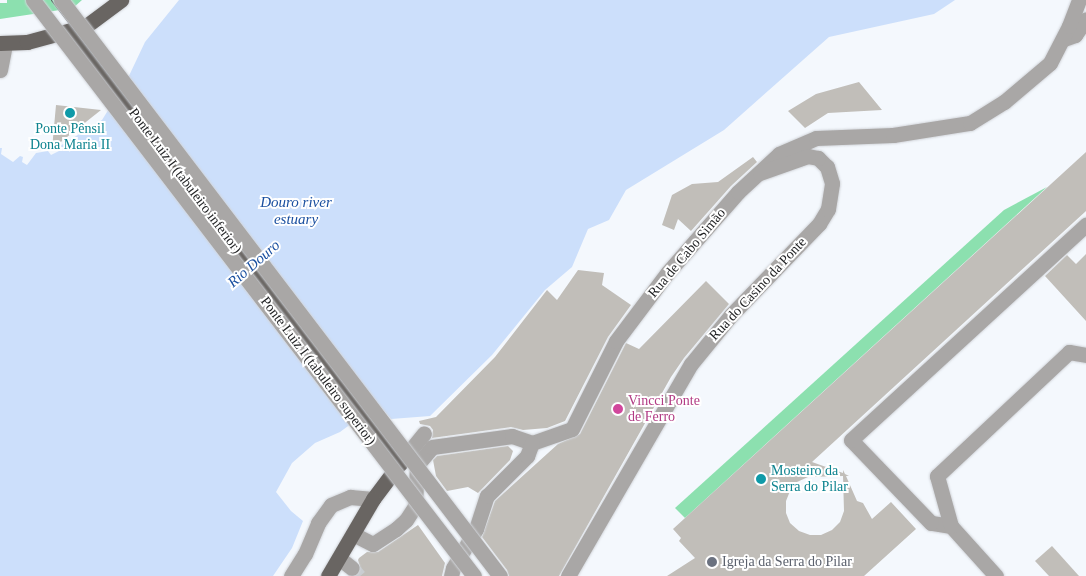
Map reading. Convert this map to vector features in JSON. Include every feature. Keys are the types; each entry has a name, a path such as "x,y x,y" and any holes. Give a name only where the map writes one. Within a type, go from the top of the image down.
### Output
{"main road":[{"path":"2,43 27,42 86,26 121,0"},
{"name":"Ponte Luiz I (tabuleiro inferior)","path":"70,31 400,463"},
{"path":"328,576 372,499 400,463"}],"street":[{"name":"Ponte Luiz I (tabuleiro superior)","path":"33,0 474,576"},
{"name":"Ponte Luiz I (tabuleiro superior)","path":"61,0 500,576"},
{"name":"Rua de Cabo Simão","path":"532,443 572,429 616,342 668,272 738,192 779,154 816,138 893,135 970,123 1004,102 1050,63 1079,0"},
{"path":"1062,39 1075,35 1086,18"},
{"path":"0,70 2,43"},
{"name":"Rua do Casino da Ponte","path":"568,576 691,364 731,315 819,224 828,209 832,183 827,167 818,158 808,156 759,174"},
{"path":"951,526 931,523 851,440 1086,225"},
{"path":"996,576 951,526 937,476 1069,352 1086,355"},
{"path":"400,463 424,433"},
{"path":"353,534 373,544 406,520 415,506 417,465 432,447 512,436 532,443 527,456 487,496 476,529 450,576"},
{"path":"292,576 305,554 318,523 331,505 350,497 372,499"},
{"path":"339,558 352,568"}],"green space":[{"path":"7,0 82,0 73,8 0,19 0,3 7,3"},
{"path":"1047,187 685,518 675,508 1004,210"}],"water":[{"name":"Douro river estuary","path":"179,0 955,0 934,14 829,37 724,130 626,190 609,220 588,229 572,267 545,290 492,355 430,416 391,419 378,404 340,432 315,443 292,463 276,492 291,511 303,521 292,548 273,576 0,576 0,148 2,148 1,154 13,162 20,156 23,157 22,162 27,165 36,153 48,151 51,155 59,151 60,146 102,120 127,80 145,42"}],"building":[{"path":"859,82 882,110 828,113 805,128 788,111 816,94"},
{"name":"Ponte Pênsil Dona Maria II","path":"56,105 101,110 52,149"},
{"path":"1086,152 1086,211 812,462 843,473 843,470 849,476 846,476 857,501 863,503 872,519 891,502 916,529 864,576 667,576 695,558 679,541 681,538 673,529","holes":["843,476 844,511 840,522 832,530 821,535 810,535 799,531 790,523 786,513 786,501 790,491 797,482 808,477"]},
{"path":"753,157 757,162 731,186 691,231 678,219 674,230 662,225 672,195 692,184 718,182"},
{"path":"1086,254 1086,321 1045,276 1067,255 1076,264"},
{"path":"578,270 604,273 602,285 631,305 608,337 565,421 547,428 523,430 511,427 432,438 433,430 430,426 420,424 419,421 436,417 495,357 547,290 557,300"},
{"name":"Vincci Ponte de Ferro","path":"706,281 729,304 684,358 671,377 559,576 509,576 507,570 482,537 495,501 558,444 580,434 626,343 639,349"},
{"path":"508,446 513,451 510,460 478,493 468,487 447,491 436,476 433,460 437,456"},
{"path":"418,525 445,563 442,576 357,576 361,570 359,558 367,552 378,552"},
{"path":"1052,546 1079,576 1049,576 1035,561"}],"tunnel":[{"path":"352,568 359,576"}],"tram line":[{"path":"39,0 481,576"},
{"path":"51,0 492,576"}],"place":[{"name":"Ponte Pênsil Dona Maria II","path":"70,113"},
{"name":"Vincci Ponte de Ferro","path":"618,409"},
{"name":"Mosteiro da Serra do Pilar","path":"761,479"},
{"name":"Igreja da Serra do Pilar","path":"712,562"}],"water label":[{"name":"Rio Douro","path":"254,264"}]}
